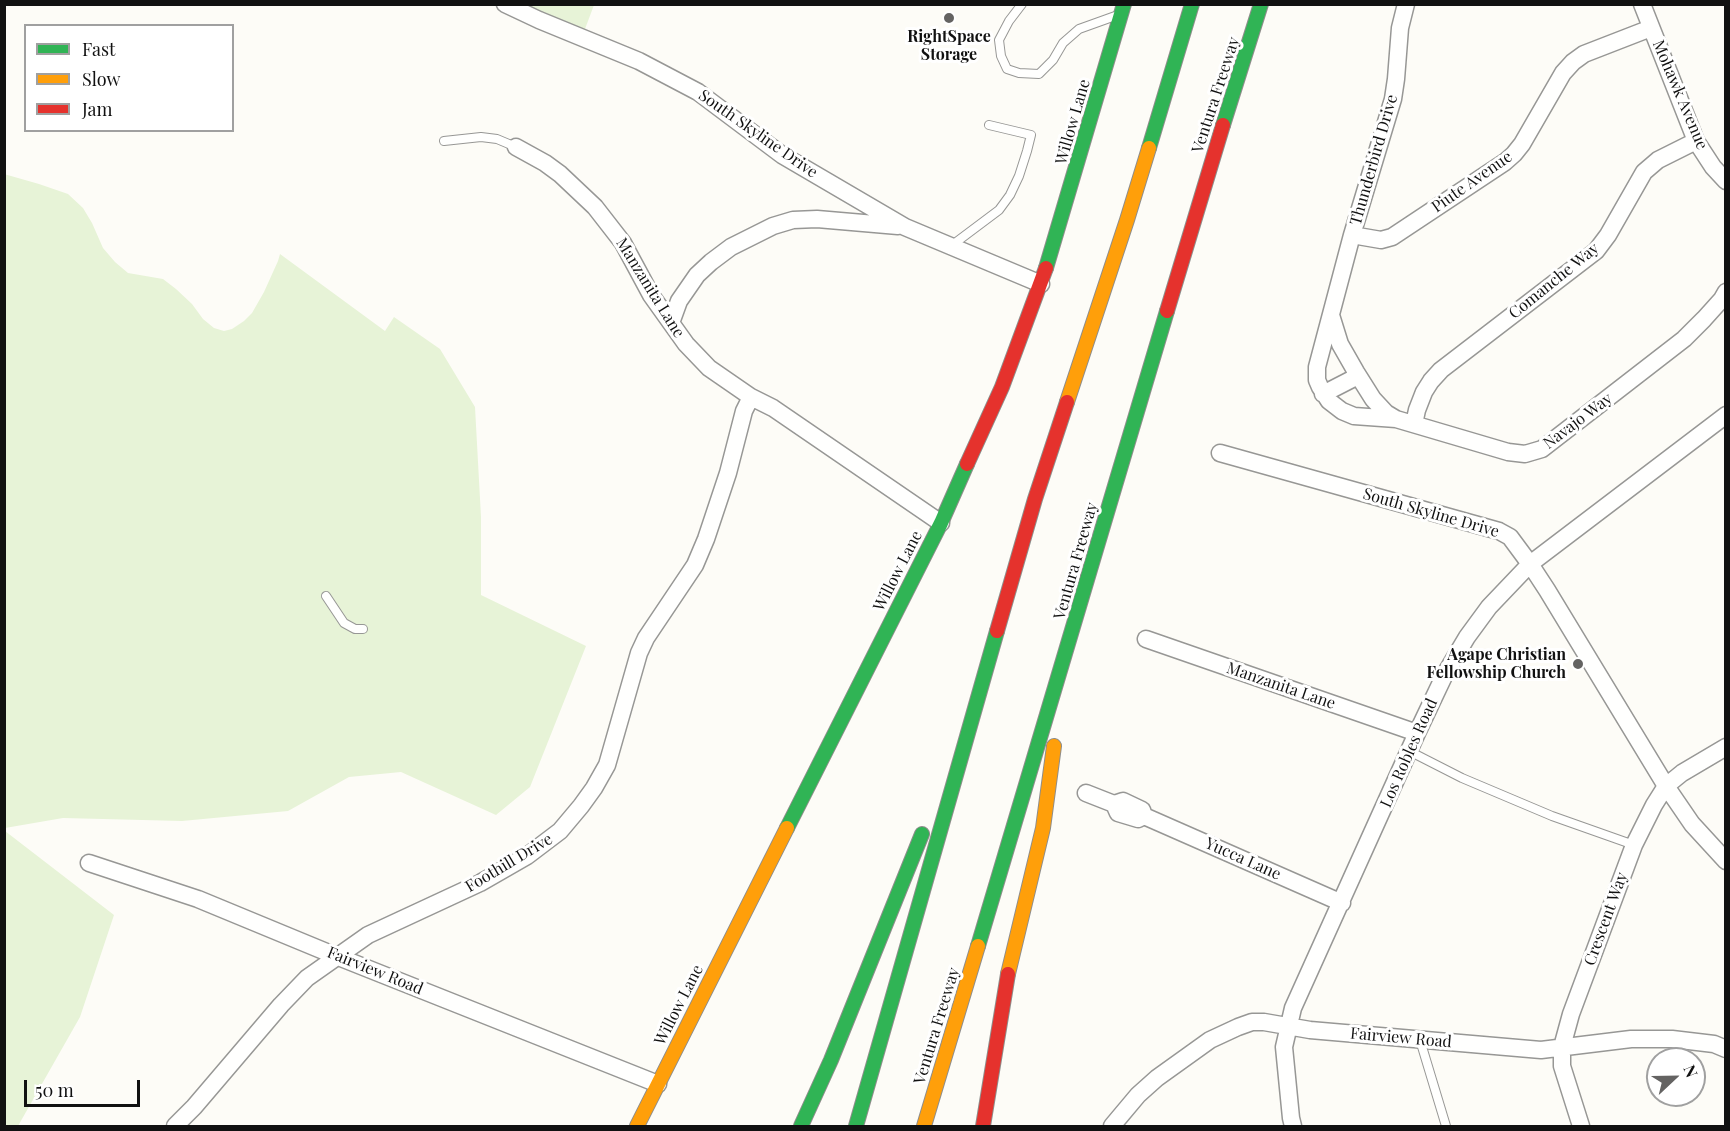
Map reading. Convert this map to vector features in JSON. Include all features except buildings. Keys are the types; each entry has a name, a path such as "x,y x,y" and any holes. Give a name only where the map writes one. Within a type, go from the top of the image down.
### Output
{"main road":[{"path":"856,1126 1035,499 1127,220 1192,4"},
{"name":"Ventura Freeway","path":"924,1126 1261,4"},
{"name":"Willow Lane","path":"637,1126 941,523 1002,387 1041,284 1123,9"},
{"path":"962,704 1010,547 1035,499"},
{"path":"983,1126 1006,982 1043,828 1065,657"},
{"path":"801,1126 831,1060 928,816"}],"street":[{"name":"South Skyline Drive","path":"505,4 639,61 698,92 782,155 905,227 1041,284"},
{"name":"Thunderbird Drive","path":"1323,394 1317,380 1317,368 1352,235 1393,99 1400,28 1406,4"},
{"name":"Mohawk Avenue","path":"1642,4 1696,141 1725,181"},
{"name":"Piute Avenue","path":"1352,235 1382,240 1392,237 1505,162 1522,144 1563,73 1574,62 1584,54 1652,28"},
{"name":"Comanche Way","path":"1414,424 1416,410 1424,392 1441,370 1596,250 1608,235 1644,172 1658,160 1696,141"},
{"name":"Manzanita Lane","path":"516,147 560,174 595,207 623,243 651,295 686,344 709,368 751,397 773,408 941,523"},
{"path":"671,323 679,300 697,275 731,248 773,226 793,220 817,219 905,227"},
{"name":"Navajo Way","path":"1323,394 1342,411 1354,416 1396,419 1508,452 1525,454 1542,449 1684,339 1710,313 1725,292"},
{"path":"1323,394 1358,376 1340,344 1331,314"},
{"name":"Navajo Way","path":"1358,376 1373,399 1386,413 1396,419"},
{"name":"Foothill Drive","path":"175,1126 307,978 368,934 480,883 526,856 560,831 581,806 607,765 639,653 646,638 695,565 706,539 728,473 744,411 751,397"},
{"name":"Los Robles Road","path":"1293,1126 1284,1047 1293,1008 1417,733 1445,674 1467,637 1489,607 1530,564 1725,415"},
{"name":"South Skyline Drive","path":"1220,453 1499,531 1510,537 1530,564 1666,786 1692,824 1725,861"},
{"name":"Manzanita Lane","path":"1146,639 1417,733"},
{"name":"Crescent Way","path":"1581,1126 1562,1066 1562,1047 1571,1014 1634,844 1666,786 1682,773 1725,747"},
{"name":"Yucca Lane","path":"1086,793 1114,804 1123,801 1142,810 1144,816 1342,903"},
{"name":"Fairview Road","path":"89,863 198,900 658,1084"},
{"name":"Fairview Road","path":"1112,1126 1138,1095 1157,1078 1210,1040 1252,1022 1288,1025 1310,1030 1541,1050 1630,1039 1672,1039 1714,1044 1725,1049"}],"lane":[{"path":"1022,4 1009,21 999,40 1001,56 1007,69 1019,73 1039,74 1053,60 1063,43 1079,29 1123,9"},
{"path":"950,246 999,210 1010,195 1024,159 1031,135 989,125"},
{"name":"Manzanita Lane","path":"444,141 481,137 497,139 516,147"},
{"path":"326,596 344,623 354,629 363,629"},
{"path":"1409,752 1462,778 1552,816 1634,844"},
{"path":"1420,1040 1446,1126"}],"green space":[{"path":"505,5 594,5 582,37"},
{"path":"4,174 68,194 83,208 103,248 115,262 128,273 163,279 192,304 203,319 214,328 224,331 232,329 252,313 264,292 280,254 385,331 394,317 440,349 475,407 481,517 481,595 586,646 530,787 496,815 401,772 349,777 288,811 182,821 63,818 5,828"},
{"path":"5,831 114,915 80,1017 18,1126 4,1126"}],"traffic: fast":[{"path":"1046,268 1124,4"},
{"path":"1149,148 1192,4"},
{"path":"1223,125 1261,4"},
{"path":"978,946 1167,311"},
{"path":"787,828 941,523 967,464"},
{"path":"856,1126 997,631"},
{"path":"801,1126 831,1060 922,834"}],"traffic: slow":[{"path":"1067,402 1149,148"},
{"path":"1008,974 1043,828 1054,746"},
{"path":"637,1126 787,828"},
{"path":"924,1126 978,946"}],"traffic: jam":[{"path":"1167,311 1223,125"},
{"path":"967,464 1002,387 1046,268"},
{"path":"997,631 1035,499 1067,402"},
{"path":"983,1126 1008,974"}],"place":[{"name":"RightSpace Storage","path":"949,18"},
{"name":"Agape Christian Fellowship Church","path":"1578,664"}]}
